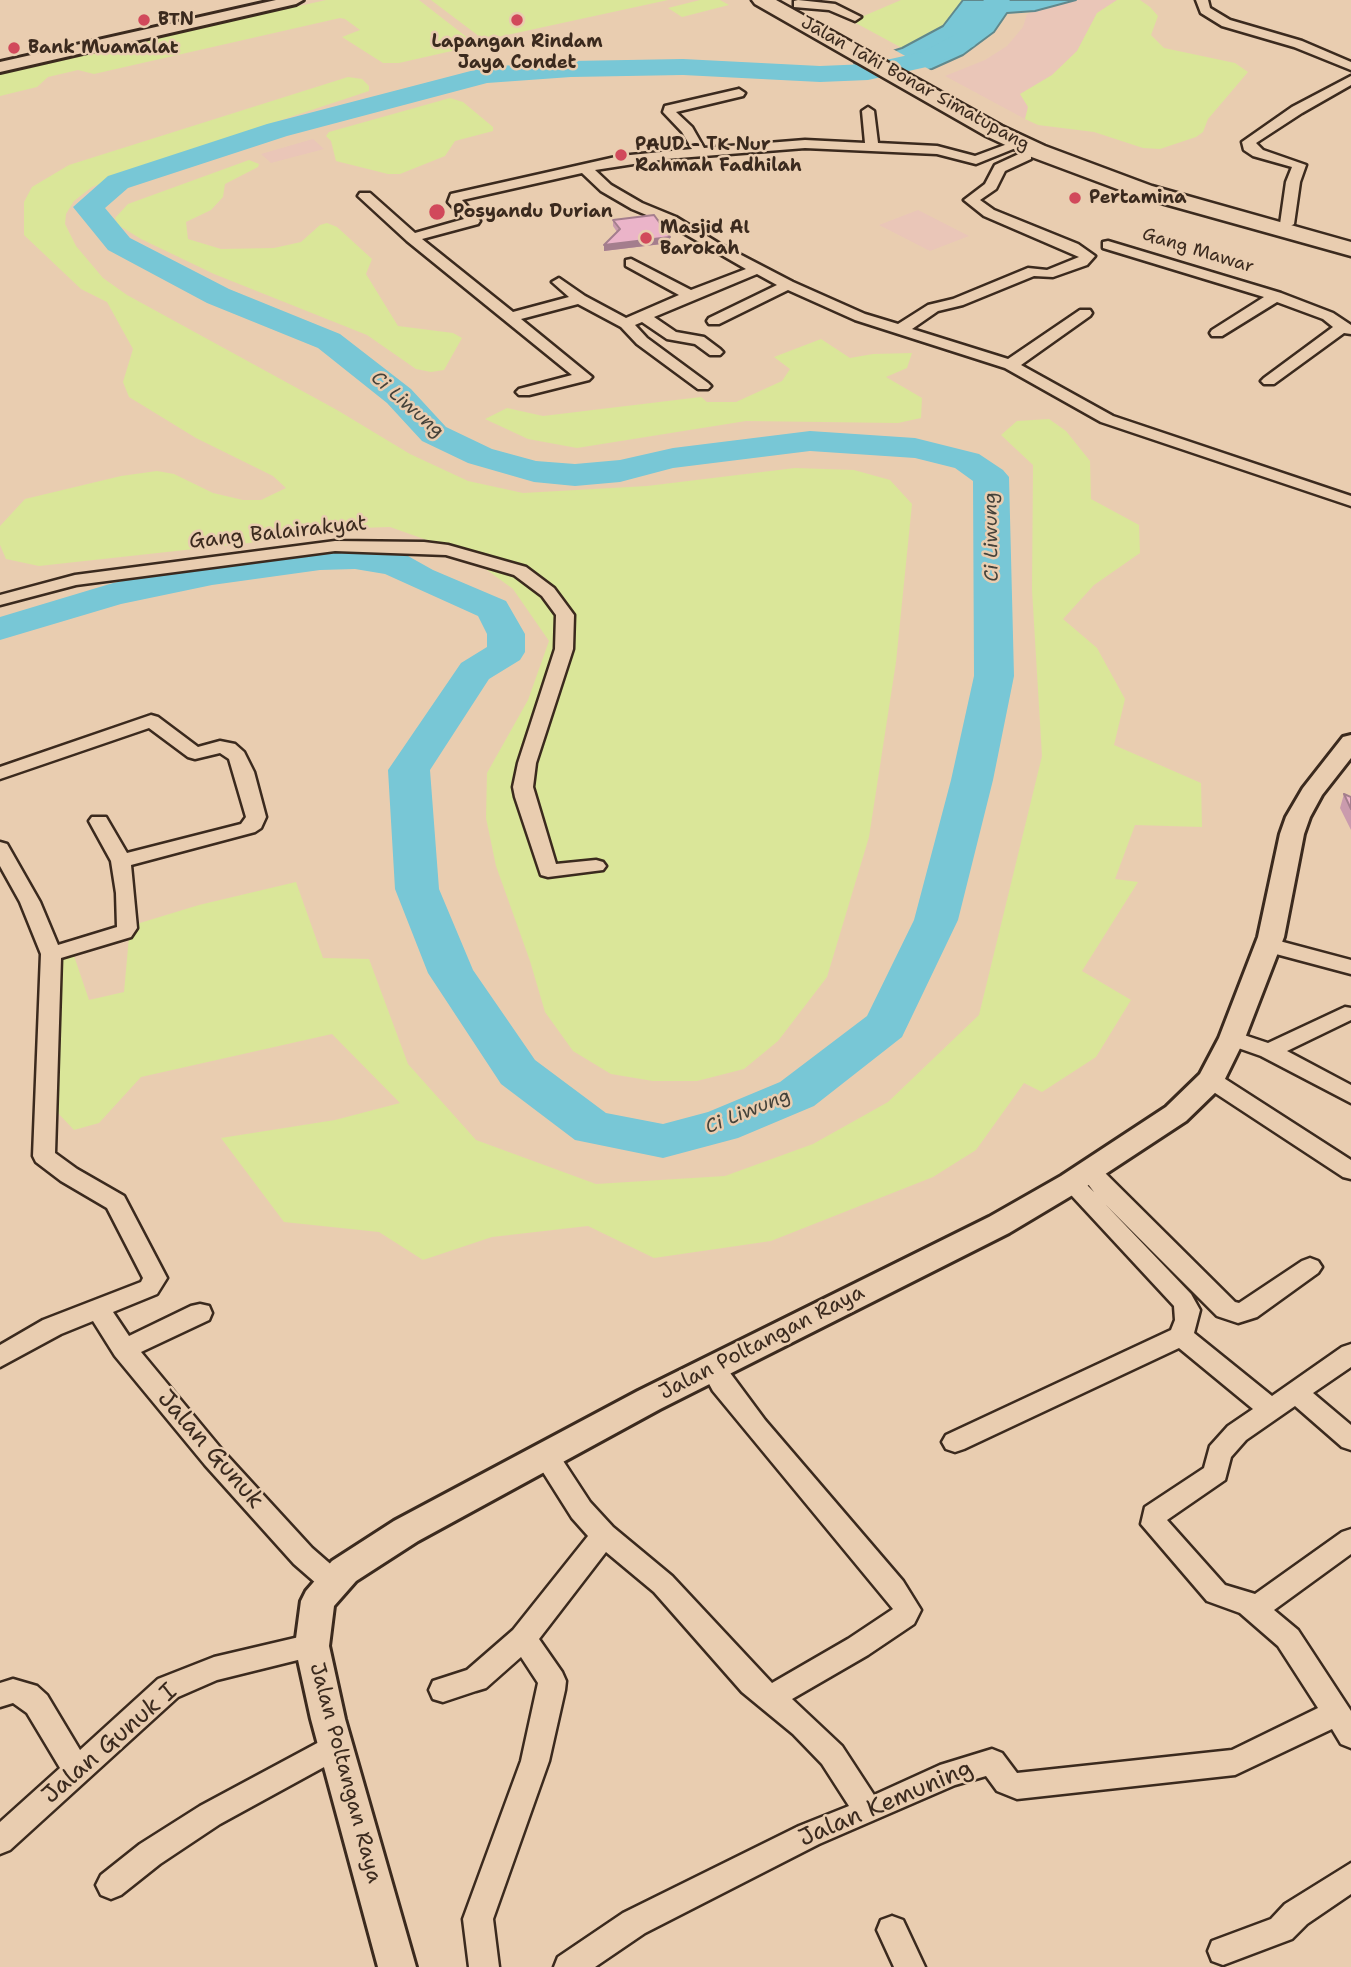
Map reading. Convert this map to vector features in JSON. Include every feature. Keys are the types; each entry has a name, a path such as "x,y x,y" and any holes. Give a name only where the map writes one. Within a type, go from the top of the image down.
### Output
{"highway":[{"name":"Jalan Tahi Bonar Simatupang","path":"762,0 823,26 947,96 1029,147 1144,191 1351,249"},
{"name":"Jalan Tahi Bonar Simatupang","path":"794,2 823,26"},
{"name":"Jalan Tahi Bonar Simatupang","path":"947,96 1064,150 1152,184 1351,240"}],"street":[{"path":"0,67 296,0"},
{"path":"1202,0 1205,10 1226,23 1298,44 1351,66"},
{"path":"794,2 831,7 855,17"},
{"path":"1287,224 1293,182 1299,165 1258,153 1249,147 1249,142 1297,110 1351,80"},
{"path":"700,152 687,130 669,112 670,109 739,93"},
{"path":"868,111 872,147"},
{"path":"412,238 473,221 455,202 456,197 632,158 805,144 937,150 976,160 1029,147"},
{"path":"900,330 933,308 958,302 1032,271 1048,274 1082,262 1088,256 1073,247 989,212 971,200 991,186 1000,168 1029,147"},
{"path":"585,168 606,188 637,206 671,220 788,285 860,317 1010,365 1107,419 1351,501"},
{"path":"365,196 412,238 584,377 524,392"},
{"name":"Gang Mawar","path":"1108,245 1276,296 1328,316 1346,329"},
{"path":"631,263 690,295"},
{"path":"626,324 690,295 758,269"},
{"path":"559,282 580,299 626,324 642,341 703,386"},
{"path":"714,321 788,285"},
{"name":"Gang Mawar","path":"1217,333 1276,296"},
{"path":"510,317 580,299"},
{"path":"1010,365 1085,313"},
{"path":"643,316 673,336 699,340 715,352"},
{"path":"1269,381 1346,329"},
{"name":"Gang Balairakyat","path":"0,600 75,580 335,546 425,547 448,550 520,571 548,592 565,615 564,649 527,763 523,787 525,797 548,871 596,866"},
{"path":"0,773 151,721 193,752 198,754 220,747 228,748 237,756 256,817 254,824 248,828 121,861"},
{"name":"Jalan Poltangan Raya","path":"397,1967 336,1746 312,1646 318,1601 344,1571 371,1552 545,1454 999,1225 1081,1177 1176,1114 1211,1080 1231,1038 1269,941 1298,817 1311,793 1351,742"},
{"path":"51,954 124,932 127,928 127,893 121,861 99,821"},
{"path":"0,850 30,902 51,954 44,1156 69,1175 116,1202 155,1278 149,1288 52,1327 0,1357"},
{"path":"1269,941 1351,965"},
{"path":"1269,1051 1345,1014"},
{"path":"1231,1038 1269,1051 1351,1095"},
{"path":"1211,1080 1351,1171"},
{"path":"1081,1177 1104,1189 1226,1309 1238,1314 1248,1310 1310,1267"},
{"path":"955,1442 1181,1336 1188,1320 1188,1310 1183,1300 1081,1177"},
{"name":"Jalan Gunuk","path":"97,1308 124,1349 214,1458 303,1556 334,1583"},
{"path":"124,1349 200,1313"},
{"path":"1181,1336 1270,1409"},
{"path":"1344,1724 1288,1638 1255,1608 1216,1592 1159,1533 1154,1524 1154,1516 1216,1473 1219,1453 1237,1433 1351,1354"},
{"path":"713,1368 748,1416 894,1588 908,1610 904,1616 858,1647 770,1699"},
{"path":"1296,1393 1351,1440"},
{"path":"545,1454 581,1510 604,1535 663,1584 752,1684 803,1725 832,1755 869,1811"},
{"path":"443,1690 482,1675 523,1638 604,1535"},
{"path":"1255,1608 1351,1540"},
{"path":"484,1967 478,1919 535,1761 552,1682 523,1638"},
{"name":"Jalan Gunuk I","path":"0,1841 168,1688 189,1677 214,1669 312,1646"},
{"path":"0,1695 13,1691 27,1695 37,1704 77,1770"},
{"name":"Jalan Kemuning","path":"569,1967 634,1923 809,1835 950,1774 988,1763 996,1765 1007,1782 1017,1786 1235,1762 1344,1724"},
{"path":"111,1885 150,1854 200,1822 249,1792 336,1746"},
{"path":"1223,1951 1281,1929 1296,1914 1351,1877"},
{"path":"892,1930 910,1967"}],"shaded area":[{"path":"1036,0 1117,0 1097,13 1077,51 1052,75 1021,94 1028,107 1025,119 945,76 985,60 1007,46 1023,27 1027,14 1035,11"},
{"path":"313,139 324,149 271,163 261,154"},
{"path":"918,210 969,236 930,251 879,225"}],"green space":[{"path":"326,0 419,0 473,42 465,48 399,63 383,63 342,37 360,30 340,18 94,74 78,70 48,77 37,87 0,96 0,73"},
{"name":"Lapangan Rindam Jaya Condet","path":"431,0 668,0 484,40"},
{"path":"700,0 720,0 729,5 682,17 668,8"},
{"path":"901,0 963,0 943,26 902,48 852,21"},
{"path":"1117,0 1140,0 1150,7 1158,16 1151,35 1164,48 1235,63 1248,72 1208,119 1203,132 1196,137 1160,149 1143,148 1094,132 1038,125 1025,119 1028,107 1020,94 1052,75 1077,51 1097,13"},
{"path":"348,77 362,79 369,86 369,91 212,143 92,187 74,201 66,214 65,224 76,246 103,278 127,295 337,410 410,454 468,481 523,493 647,486 795,468 854,470 890,480 912,504 896,662 869,837 827,977 778,1041 744,1069 697,1081 653,1081 611,1074 573,1051 545,1012 496,866 486,818 487,773 528,700 549,641 513,589 476,562 441,545 390,527 328,529 249,543 39,566 6,559 0,545 0,526 25,499 121,476 157,471 174,474 213,493 243,500 261,500 286,488 273,476 196,438 129,397 123,382 133,349 107,302 81,289 24,235 24,202 32,187 69,165"},
{"path":"450,98 463,102 493,127 493,131 455,141 445,156 400,174 388,174 336,161 331,141 326,136 329,132"},
{"path":"249,160 259,164 258,167 225,184 223,197 211,210 186,222 188,239 221,249 274,248 301,242 320,225 327,223 337,227 372,259 366,274 398,326 453,333 462,338 444,370 431,372 416,369 367,335 214,274 118,225 115,218 128,204"},
{"path":"821,339 850,358 873,354 912,353 907,368 886,377 922,398 921,418 898,423 746,421 577,448 528,439 485,419 507,408 543,416 701,397 707,402 736,402 782,381 790,369 774,357"},
{"path":"1049,419 1066,431 1090,461 1091,499 1139,525 1140,553 1094,585 1063,619 1097,648 1125,699 1114,745 1201,783 1202,827 1135,825 1115,879 1138,882 1082,971 1131,1000 1096,1057 1042,1092 1024,1083 976,1150 933,1177 771,1241 654,1258 588,1226 492,1237 423,1260 379,1232 284,1222 221,1138 335,1120 400,1103 332,1034 141,1077 99,1123 74,1130 56,1111 54,957 72,950 89,1000 124,992 130,926 199,905 296,882 323,958 369,959 408,1064 476,1140 596,1184 725,1176 813,1144 888,1102 979,1015 1042,756 1032,590 1033,465 1001,435 1017,421"}],"water":[{"path":"963,0 1076,0 1035,11 1007,13 994,32 963,55 932,69 887,80 854,63 902,48 943,26"}],"pier":[{"path":"891,48 934,72 896,81 856,59"}],"building":[{"name":"Masjid Al Barokah","path":"654,215 670,237 604,245 620,229 613,220"},
{"path":"1344,794 1351,797 1351,809"}],"waterway":[{"name":"Ci Liwung","path":"0,629 113,594 212,574 320,559 355,558 395,564 420,578 493,609 506,634 506,652 475,671 409,770 417,889 451,973 518,1072 592,1128 663,1141 721,1126 797,1094 886,1026 936,920 972,780 994,676 991,477 967,461 915,448 810,441 673,458 620,471 575,475 534,471 480,456 434,434 399,396 329,341 218,296 119,244 88,207 118,182 277,130 486,75 571,69 683,67 820,74 868,72 931,58 965,40 997,0"}],"place":[{"name":"BTN","path":"144,20"},
{"name":"Lapangan Rindam Jaya Condet","path":"517,20"},
{"name":"Bank Muamalat","path":"14,48"},
{"name":"PAUD - TK Nur Rahmah Fadhilah","path":"621,155"},
{"name":"Pertamina","path":"1075,198"},
{"name":"Posyandu Durian","path":"437,212"},
{"name":"Masjid Al Barokah","path":"646,238"}]}
